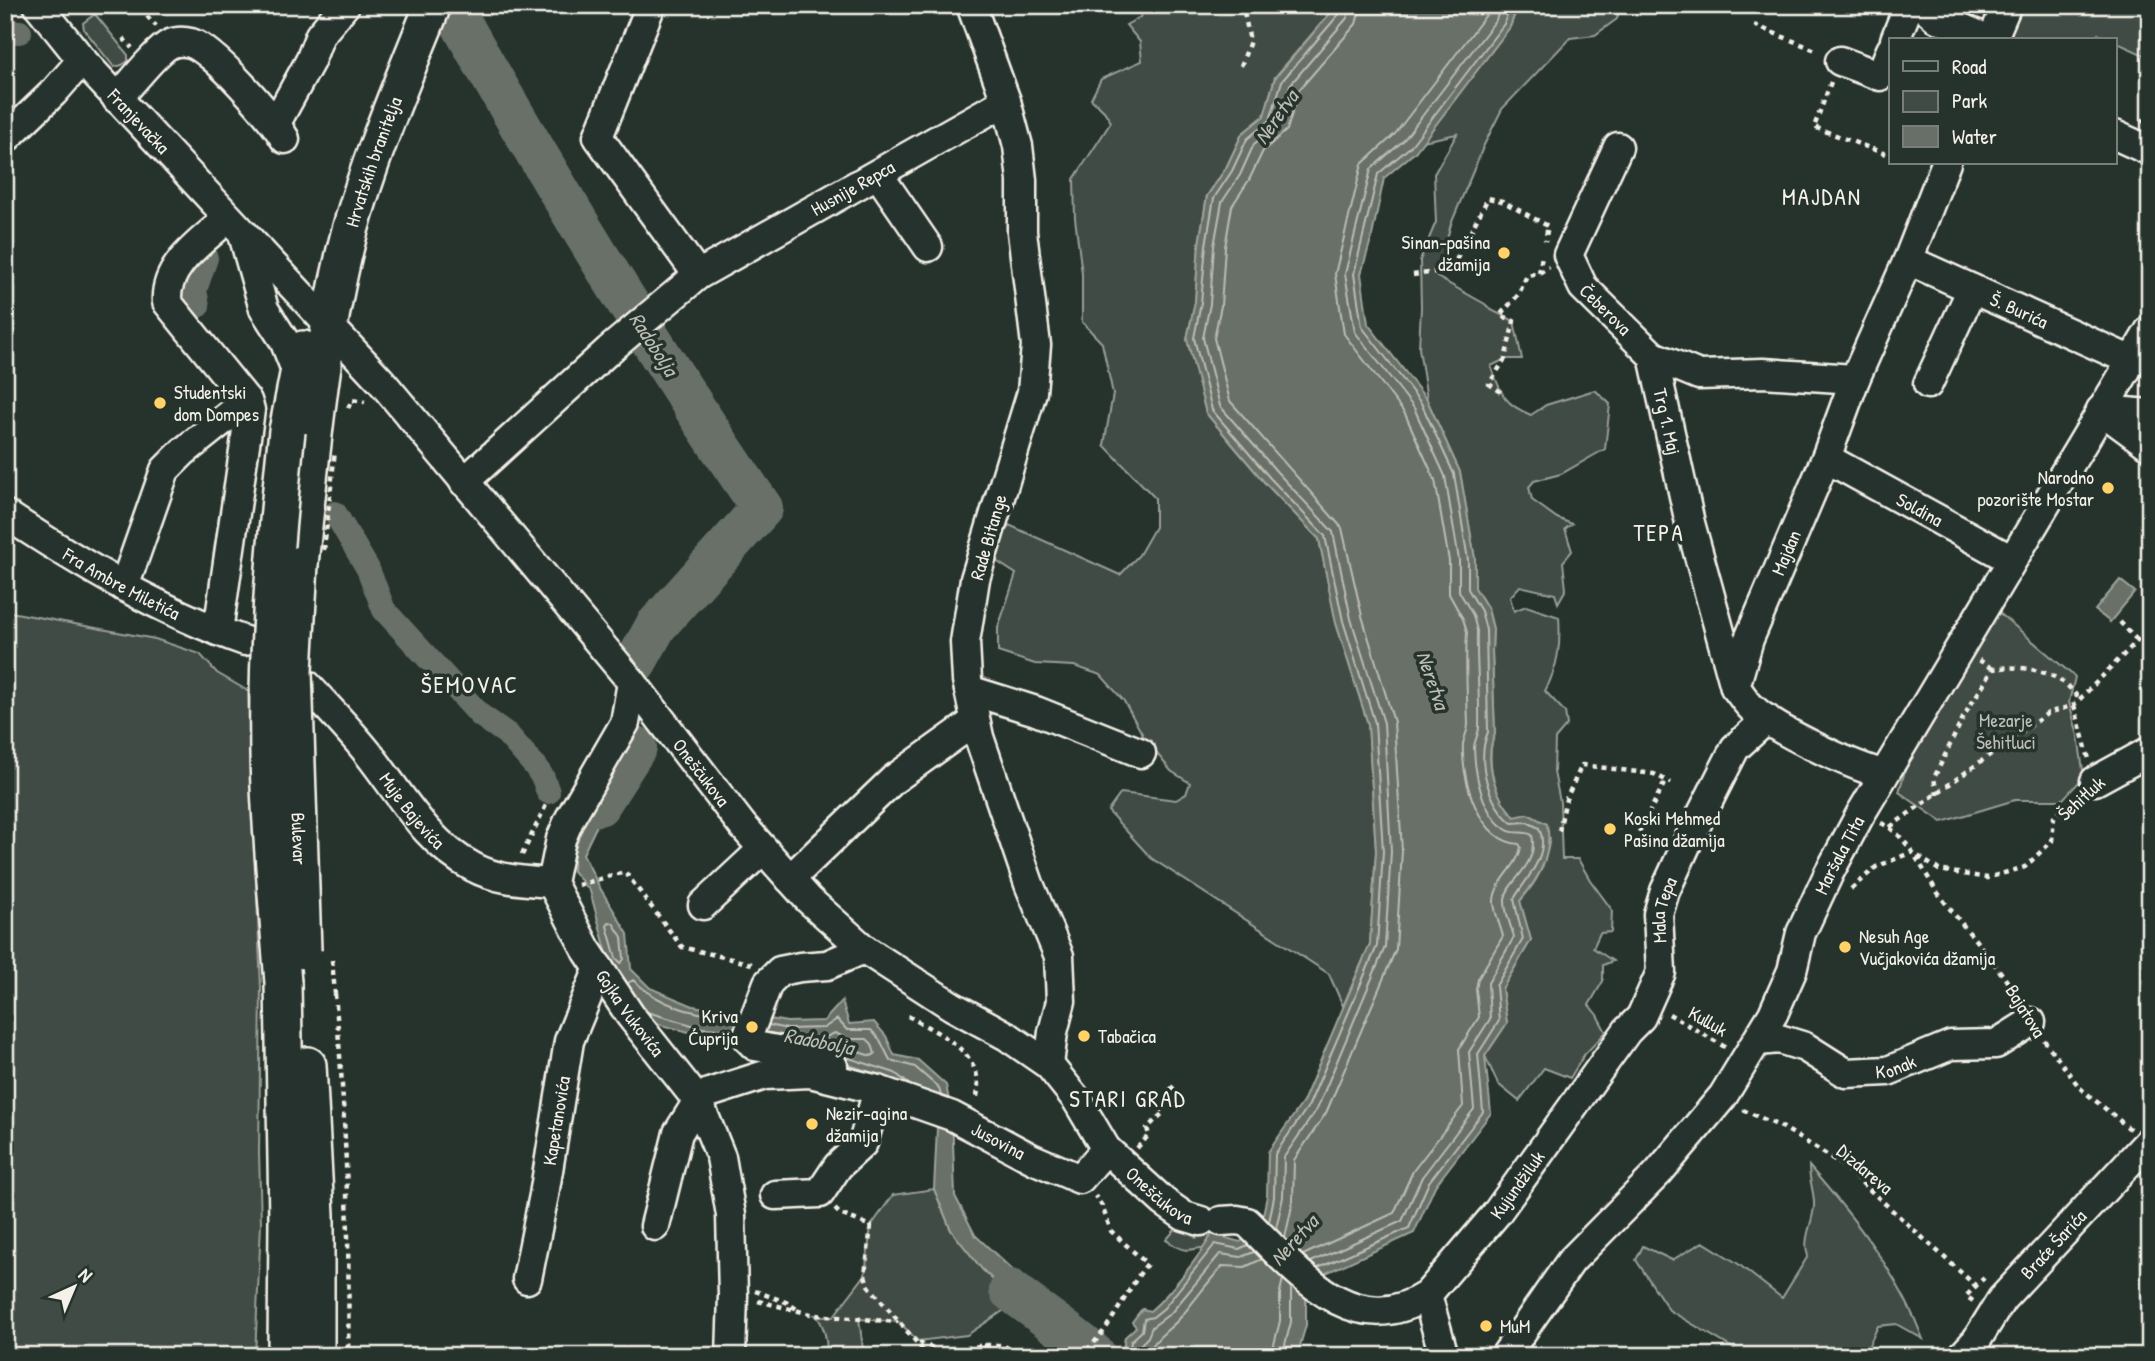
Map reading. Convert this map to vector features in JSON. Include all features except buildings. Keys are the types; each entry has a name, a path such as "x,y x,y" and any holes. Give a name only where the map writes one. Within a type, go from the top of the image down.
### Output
{"main road":[{"path":"316,1356 316,1216 294,988 269,786 269,660 273,563 318,442 320,314 332,227 357,148 410,5"},
{"name":"Hrvatskih branitelja","path":"320,314 369,170 433,5"},
{"path":"318,442 298,376 320,314"},
{"path":"286,1356 294,988"}],"street":[{"name":"Franjevačka","path":"38,5 82,61 320,314"},
{"path":"117,99 166,46 179,41 192,43 202,48 233,76 280,131 320,35 345,5"},
{"path":"651,5 598,137 698,275"},
{"name":"Rade Bitange","path":"971,5 1006,101 1018,146 1021,169 1021,232 1036,345 1032,392 975,579 965,642 969,690 979,737 1029,884 1059,956 1061,1001 1053,1032 1049,1065"},
{"path":"1896,38 1909,5"},
{"path":"1922,5 1937,19 1986,38"},
{"path":"1992,38 2007,5"},
{"path":"1840,61 1880,76 1889,55"},
{"path":"5,139 82,61"},
{"name":"Husnije Repca","path":"464,482 609,349 698,275 1006,101"},
{"path":"2116,135 2150,151"},
{"path":"1568,255 1618,147"},
{"name":"Majdan","path":"1735,687 1749,639 1826,458 1856,379 1909,260 1946,164"},
{"path":"878,174 928,247"},
{"name":"Franjevačka","path":"236,227 264,309 285,340 298,376"},
{"path":"218,631 251,415 247,401 167,302 166,290 177,266 236,227"},
{"name":"Čeberova","path":"1568,255 1583,287 1653,356"},
{"name":"Š. Burića","path":"1909,260 2132,361"},
{"path":"1928,384 1972,289"},
{"name":"Oneščukova","path":"320,314 381,381 632,682 705,777 790,880 864,949 952,1006 1007,1036 1049,1065 1077,1100 1114,1156 1174,1209 1192,1220 1247,1222 1312,1285 1363,1310"},
{"name":"Maršala Tita","path":"1505,1356 1572,1261 1658,1173 1723,1096 1758,1041 1792,971 1801,933 1829,873 1883,774 2150,330"},
{"name":"Trg 1. Maj","path":"1653,356 1699,375 1763,373 1856,379"},
{"name":"Trg 1. Maj","path":"1653,356 1690,523 1735,687"},
{"path":"124,587 165,470 183,452 247,401"},
{"path":"2101,410 2150,414"},
{"path":"2101,410 2150,446"},
{"name":"Soldina","path":"1826,458 2012,560"},
{"name":"Fra Ambre Miletića","path":"5,514 124,587 218,631 246,640"},
{"path":"564,884 561,839 570,818 625,723 632,682"},
{"name":"Muje Bajevića","path":"307,685 367,752 410,811 445,850 474,868 511,880 564,884"},
{"path":"1735,687 1752,708 1767,719 1847,761 1883,774"},
{"path":"969,690 1036,711 1141,753"},
{"name":"Mala Tepa","path":"1601,1070 1627,1031 1641,1017 1661,972 1658,914 1665,891 1688,841 1735,748 1767,719"},
{"path":"790,880 894,779 975,721"},
{"name":"Šehitluk","path":"2095,781 2150,751"},
{"path":"704,905 763,849"},
{"name":"Gojka Vukovića","path":"564,884 569,919 630,1015 698,1101 721,1157 731,1214 731,1356"},
{"path":"775,1195 820,1193 838,1166 863,1143 871,1088 856,1075 804,1055 755,1046 747,1038 760,1000 768,983 780,971 827,965 864,949"},
{"name":"Kapetanovića","path":"527,1279 549,1171 569,1041 599,968"},
{"name":"Konak","path":"1758,1041 1779,1039 1805,1047 1846,1073 1888,1071 1951,1045 1996,1044 2031,1022"},
{"name":"Kujundžiluk","path":"1363,1310 1375,1312 1399,1308 1415,1303 1427,1295 1496,1214 1601,1070"},
{"name":"Jusovina","path":"698,1101 709,1093 765,1075 810,1073 911,1100 961,1121 1033,1159 1080,1179 1114,1156"},
{"path":"655,1226 678,1133 698,1101"},
{"name":"Braće Šarića","path":"1973,1351 2002,1299 2149,1144"},
{"path":"1427,1295 1444,1356"}],"path":[{"path":"1241,66 1250,41 1243,7 1246,5"},
{"path":"1754,25 1840,61 1814,127 1889,155"},
{"path":"1413,275 1451,270 1488,198 1502,201 1548,226 1539,273"},
{"path":"1501,392 1489,384 1505,359 1514,321 1500,315 1519,294 1527,275 1539,273 1568,255"},
{"path":"343,416 352,400 365,402"},
{"path":"2120,622 2137,640"},
{"path":"2079,700 2075,692 2061,681 2044,673 2024,668 1993,669 1965,714 1934,778 1937,795 2048,713 2074,705 2079,700 2137,640 2150,628"},
{"path":"2074,705 2095,781"},
{"path":"1559,831 1566,799 1582,765 1654,774 1669,782 1639,832"},
{"name":"Šehitluk","path":"1912,852 1939,870 1987,878 2025,867 2052,841 2054,817 2095,781"},
{"name":"Bajatova","path":"1937,795 1889,827 1912,852 1939,894 2007,980 2031,1022 2080,1088 2149,1144"},
{"path":"474,868 523,855 551,797"},
{"path":"1876,867 1912,852"},
{"path":"564,884 625,872 681,947 780,971"},
{"path":"908,1016 955,1043 976,1068 980,1087 961,1121"},
{"name":"Kulluk","path":"1672,1016 1730,1050"},
{"name":"Oneščukova","path":"1114,1156 1149,1135 1147,1128 1164,1112 1156,1104 1176,1084"},
{"name":"Dizdareva","path":"1723,1096 1737,1107 1784,1128 1841,1164 1976,1286"},
{"path":"820,1193 840,1214 871,1226 865,1275 868,1285 928,1356"},
{"path":"1081,1355 1099,1336 1147,1264 1111,1231 1102,1206 1094,1194"},
{"path":"733,1288 816,1315 899,1322"},
{"path":"733,1288 765,1293 786,1302 798,1311"},
{"path":"918,1341 953,1356"},
{"path":"946,1353 983,1345 1004,1345 1014,1356"},
{"path":"983,1345 996,1356"},
{"path":"932,1348 939,1356"},
{"path":"964,1351 974,1356"}],"green space":[{"path":"1147,5 1337,5 1275,77 1264,116 1242,134 1226,168 1207,196 1199,244 1195,302 1187,339 1206,413 1265,483 1319,539 1336,623 1368,724 1376,851 1370,944 1343,1006 1329,974 1151,858 1108,811 1121,793 1176,800 1186,794 1190,783 1171,771 1145,739 1124,701 1101,675 1074,666 1035,664 998,652 998,628 1016,574 990,557 1009,525 1120,575 1139,555 1155,527 1155,498 1104,445 1113,394 1102,343 1082,322 1082,274 1075,218 1074,179 1111,122 1091,99 1101,79 1142,61 1140,42 1126,25 1140,17"},
{"path":"1518,5 1620,5 1617,19 1595,35 1570,38 1502,109 1451,224 1437,277 1514,321 1522,359 1505,359 1491,366 1504,396 1514,407 1531,415 1546,405 1595,390 1610,404 1605,449 1561,474 1534,481 1529,487 1532,500 1557,518 1572,524 1565,529 1572,551 1563,562 1566,589 1558,603 1555,594 1520,586 1510,597 1514,611 1526,606 1559,617 1558,655 1545,691 1565,712 1567,725 1555,739 1554,772 1560,802 1562,859 1578,859 1612,910 1611,932 1600,933 1593,948 1613,961 1603,965 1603,981 1589,1005 1606,1032 1584,1055 1570,1078 1544,1068 1519,1101 1498,1084 1485,1056 1507,1023 1502,989 1531,940 1520,901 1540,872 1550,838 1509,812 1500,799 1494,781 1491,761 1495,734 1493,629 1488,609 1475,588 1475,559 1460,472 1427,400 1419,348 1420,260 1436,222 1434,174 1457,134 1423,141 1510,27"},
{"path":"2018,5 2150,5 2150,48 2146,56 2116,42 2116,38 2098,34 2096,38 2004,38"},
{"path":"95,14 128,55 128,61 122,65 114,67 84,29 83,23"},
{"path":"5,611 155,639 200,654 217,673 248,691 261,988 261,1224 255,1356 5,1356"},
{"name":"Mezarje Šehitluci","path":"1997,611 2075,677 2069,702 2078,736 2084,777 2062,800 2015,800 1942,822 1899,792 1908,760"},
{"path":"1809,1166 1843,1206 1888,1269 1923,1339 1896,1324 1878,1326 1864,1356 1732,1356 1734,1349 1669,1310 1636,1260 1643,1246 1672,1260 1703,1242 1737,1263 1782,1298 1808,1256 1806,1243 1814,1202"},
{"path":"934,1189 951,1230 982,1269 1008,1295 1031,1308 1054,1328 1053,1330 1009,1307 967,1335 918,1341 899,1322 859,1319 864,1356 827,1356 823,1328 815,1315 833,1317 865,1275 871,1226 893,1195"},
{"path":"1179,1225 1196,1238 1214,1232 1205,1247 1184,1249 1166,1240"}],"water":[{"name":"Neretva","path":"1337,5 1518,5 1510,27 1415,152 1384,178 1361,274 1368,324 1427,400 1460,472 1475,559 1475,588 1488,609 1493,629 1495,734 1490,755 1493,778 1502,800 1515,817 1528,814 1547,824 1548,845 1543,865 1520,901 1531,940 1502,989 1507,1023 1485,1056 1491,1113 1435,1186 1414,1233 1317,1277 1306,1292 1306,1325 1297,1356 1122,1356 1125,1337 1136,1327 1132,1322 1142,1309 1150,1311 1166,1295 1212,1234 1240,1242 1260,1229 1267,1196 1268,1152 1303,1102 1370,944 1376,851 1368,724 1336,623 1319,539 1265,483 1206,413 1187,339 1195,302 1199,244 1207,196 1226,168 1242,134 1264,116 1275,78"},
{"path":"2120,580 2135,592 2110,622 2095,610"},
{"path":"637,753 608,802 583,854 628,934 631,969 650,988 693,1006 787,1022 824,1021 842,1001 849,1024 874,1022 886,1036 894,1055 918,1060 946,1085 952,1116 955,1196 975,1235 1021,1278 1036,1303 1057,1324 1054,1328 1031,1308 1008,1295 982,1269 951,1230 934,1189 937,1128 913,1095 892,1080 847,1064 747,1038 701,1035 661,1025 642,1017 609,961 590,891 573,871 575,828 625,758"}],"waterway":[{"name":"Radobolja","path":"451,5 602,262 762,508 656,626 636,662"},
{"name":"Radobolja","path":"5,31 20,32"},
{"name":"Radobolja","path":"198,306 195,290 206,258"},
{"name":"Radobolja","path":"335,513 368,569 384,610 480,715 507,734 535,766 548,792"},
{"name":"Radobolja","path":"599,805 636,747"},
{"name":"Radobolja","path":"1010,1290 1096,1356"}],"place":[{"name":"Sinan-pašina džamija","path":"1504,253"},
{"name":"Studentski dom Dompes","path":"160,403"},
{"name":"Narodno pozorište Mostar","path":"2108,488"},
{"name":"Koski Mehmed Pašina džamija","path":"1610,829"},
{"name":"Nesuh Age Vučjakovića džamija","path":"1845,947"},
{"name":"Kriva Ćuprija","path":"752,1027"},
{"name":"Tabačica","path":"1084,1036"},
{"name":"Nezir-agina džamija","path":"812,1124"},
{"name":"MuM","path":"1486,1326"}],"district":[{"name":"MAJDAN","path":"1822,196"},
{"name":"TEPA","path":"1659,532"},
{"name":"ŠEMOVAC","path":"470,684"},
{"name":"STARI GRAD","path":"1128,1098"}]}
